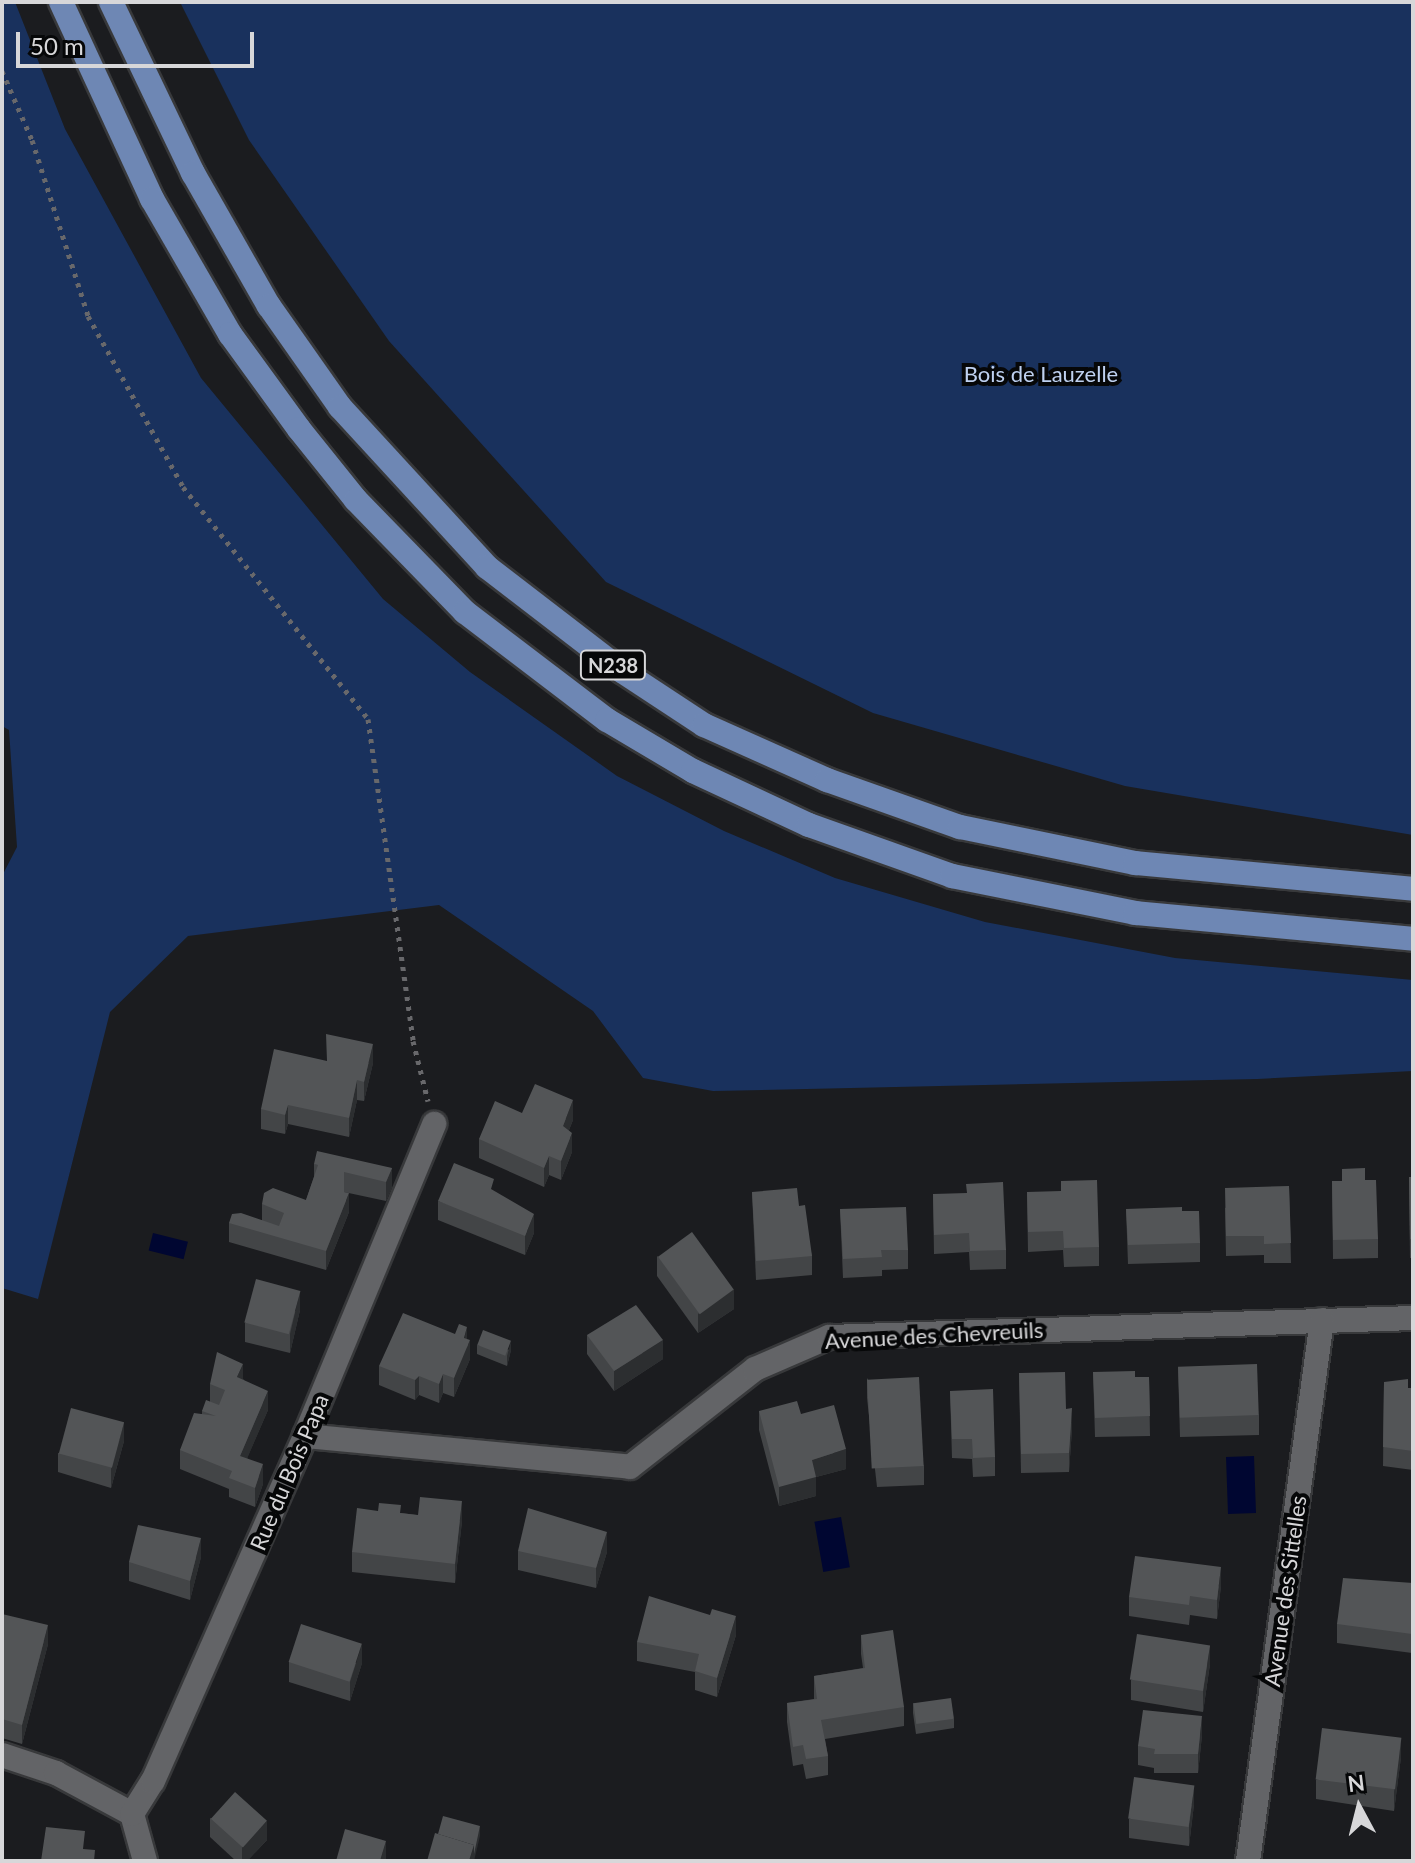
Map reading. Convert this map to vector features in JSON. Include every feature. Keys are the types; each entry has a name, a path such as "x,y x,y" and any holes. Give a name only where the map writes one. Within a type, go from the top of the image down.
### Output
{"highway":[{"name":"N238","path":"61,2 152,199 230,334 299,429 356,500 465,612 607,720 693,771 809,825 952,876 1135,913 1413,939"},
{"name":"N238","path":"111,2 193,173 269,306 340,407 487,567 622,671 704,725 827,780 960,827 1135,863 1413,889"}],"street":[{"name":"Rue du Bois Papa","path":"132,1814 153,1781 305,1436 434,1124"},
{"name":"Avenue des Chevreuils","path":"305,1436 630,1467 755,1369 829,1337 1413,1318"},
{"name":"Avenue des Sittelles","path":"1248,1861 1322,1320"},
{"path":"2,1755 56,1773 132,1814 145,1861"}],"path":[{"path":"2,71 32,140 88,316 183,487 368,719 413,1041 434,1124"}],"green space":[{"path":"2,2 15,2 65,129 201,378 383,599 470,672 617,776 724,831 835,878 985,922 1175,958 1413,980 1413,1071 1257,1079 713,1091 643,1078 593,1011 439,905 188,936 110,1012 38,1299 2,1288 2,876 17,847 9,730 2,726"},
{"name":"Bois de Lauzelle","path":"180,2 1413,2 1413,835 1125,786 873,713 606,582 389,341 249,140"}],"shaded area":[{"path":"153,1233 188,1242 184,1259 149,1250"},
{"path":"1254,1456 1256,1513 1228,1514 1226,1457"},
{"path":"841,1517 850,1567 823,1572 814,1522"}],"building":[{"path":"326,1034 373,1044 364,1082 357,1080 349,1118 288,1105 285,1115 261,1109 274,1049 327,1061"},
{"path":"535,1084 573,1100 563,1126 572,1133 561,1161 549,1156 544,1168 479,1139 495,1101 522,1113"},
{"path":"317,1151 392,1168 386,1182 344,1172 344,1192 349,1193 326,1251 229,1223 232,1214 241,1213 279,1226 284,1213 262,1204 264,1193 273,1188 306,1200 318,1165 314,1164"},
{"path":"454,1163 494,1179 491,1189 534,1214 525,1236 438,1201"},
{"path":"1365,1168 1365,1180 1376,1180 1378,1239 1333,1240 1332,1181 1342,1181 1342,1169"},
{"path":"1409,1177 1413,1177 1413,1239 1410,1239"},
{"path":"1097,1180 1099,1247 1064,1248 1063,1231 1028,1232 1027,1192 1061,1191 1061,1181"},
{"path":"1003,1182 1006,1250 970,1251 969,1233 934,1235 933,1194 967,1193 966,1184"},
{"path":"1289,1186 1291,1243 1264,1244 1264,1236 1226,1236 1225,1188"},
{"path":"797,1188 799,1206 805,1205 812,1256 756,1261 752,1192"},
{"path":"906,1207 908,1250 881,1250 882,1257 843,1259 840,1209"},
{"path":"1182,1207 1182,1211 1199,1211 1200,1243 1128,1245 1126,1209"},
{"path":"692,1232 734,1289 700,1314 658,1257"},
{"path":"256,1279 300,1291 289,1334 244,1322"},
{"path":"636,1305 663,1340 614,1371 587,1335"},
{"path":"403,1313 455,1334 459,1324 467,1327 464,1338 470,1340 454,1378 443,1374 439,1384 419,1376 415,1380 379,1366"},
{"path":"483,1330 511,1341 505,1356 477,1345"},
{"path":"217,1352 243,1364 237,1377 268,1391 240,1456 263,1464 255,1488 229,1478 232,1471 180,1450 194,1413 216,1416 202,1411 206,1400 219,1405 225,1390 210,1384"},
{"path":"1257,1364 1259,1415 1180,1418 1178,1367"},
{"path":"1135,1371 1135,1377 1149,1377 1150,1416 1095,1418 1093,1372"},
{"path":"1065,1372 1066,1409 1072,1408 1069,1453 1021,1454 1019,1373"},
{"path":"919,1377 924,1466 872,1469 867,1380"},
{"path":"1408,1379 1408,1388 1413,1388 1413,1451 1383,1447 1384,1382"},
{"path":"993,1389 995,1457 973,1458 972,1439 952,1439 950,1391"},
{"path":"797,1401 801,1414 834,1405 846,1449 812,1460 816,1477 779,1487 759,1411"},
{"path":"71,1408 124,1422 112,1468 59,1453"},
{"path":"420,1497 462,1501 455,1564 352,1552 357,1508 378,1511 379,1503 401,1505 400,1513 418,1515"},
{"path":"528,1508 607,1532 596,1568 518,1551"},
{"path":"138,1525 201,1538 190,1581 129,1562"},
{"path":"1135,1556 1221,1567 1217,1600 1190,1596 1189,1605 1129,1597"},
{"path":"1343,1578 1413,1583 1412,1634 1337,1624"},
{"path":"649,1596 710,1615 712,1609 736,1616 717,1678 695,1671 699,1654 637,1642"},
{"path":"2,1614 48,1625 22,1725 2,1719"},
{"path":"301,1624 362,1644 350,1682 289,1662"},
{"path":"893,1630 904,1707 821,1720 828,1756 806,1759 803,1745 793,1747 787,1703 817,1699 814,1676 865,1668 861,1635"},
{"path":"1137,1634 1210,1646 1203,1691 1130,1679"},
{"path":"951,1698 954,1719 916,1724 913,1703"},
{"path":"1143,1710 1202,1716 1198,1754 1154,1754 1155,1749 1138,1746"},
{"path":"1322,1728 1401,1738 1395,1789 1316,1780"},
{"path":"1134,1777 1194,1785 1189,1827 1128,1819"},
{"path":"235,1792 267,1821 243,1848 211,1819"},
{"path":"443,1816 480,1826 474,1854 474,1845 438,1834"},
{"path":"46,1827 85,1831 83,1849 95,1850 94,1861 41,1861"},
{"path":"345,1829 386,1841 380,1861 336,1861"},
{"path":"435,1833 474,1845 469,1861 427,1861"}]}
